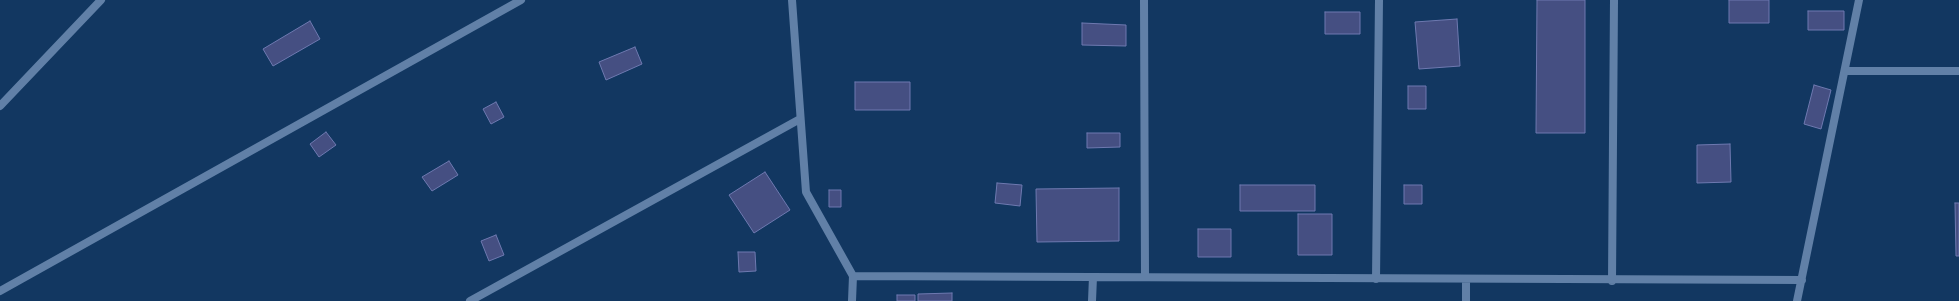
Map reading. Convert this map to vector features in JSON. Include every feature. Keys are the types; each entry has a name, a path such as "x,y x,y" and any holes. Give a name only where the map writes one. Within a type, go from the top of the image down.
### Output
{"street":[{"path":"0,106 101,0"},
{"path":"0,291 521,0"},
{"path":"792,0 806,192 853,276 852,301"},
{"path":"1144,0 1145,277"},
{"path":"1376,279 1379,0"},
{"path":"1612,280 1614,0"},
{"path":"1797,301 1859,0"},
{"path":"1845,71 1959,71"},
{"path":"470,301 800,120"},
{"path":"853,276 1466,280 1802,280"},
{"path":"1092,301 1093,277"},
{"path":"1466,280 1466,301"}],"building":[{"path":"1537,0 1585,0 1585,133 1536,133"},
{"path":"1729,0 1769,0 1769,23 1729,23"},
{"path":"1808,11 1844,11 1844,30 1808,30"},
{"path":"1325,12 1360,12 1360,34 1325,34"},
{"path":"1457,19 1460,66 1419,69 1415,22"},
{"path":"310,21 320,39 273,66 263,49"},
{"path":"1082,23 1126,25 1126,46 1082,45"},
{"path":"635,47 642,64 606,80 599,62"},
{"path":"855,82 910,82 910,110 855,110"},
{"path":"1814,85 1831,90 1821,129 1804,124"},
{"path":"1408,86 1426,86 1426,109 1408,109"},
{"path":"496,102 504,117 491,124 483,109"},
{"path":"326,132 336,145 319,157 310,144"},
{"path":"1087,133 1120,133 1120,147 1087,148"},
{"path":"1730,144 1731,182 1697,183 1697,145"},
{"path":"449,161 458,175 432,191 422,177"},
{"path":"765,172 790,210 754,233 729,195"},
{"path":"997,183 1022,185 1020,206 995,203"},
{"path":"1240,185 1315,185 1315,211 1240,211"},
{"path":"1404,185 1422,185 1422,204 1404,204"},
{"path":"1119,188 1119,241 1037,242 1036,189"},
{"path":"829,190 841,190 841,207 829,207"},
{"path":"1955,203 1959,203 1959,256 1956,256"},
{"path":"1298,214 1332,214 1332,255 1298,255"},
{"path":"1198,229 1231,229 1231,257 1198,257"},
{"path":"496,235 504,255 489,261 481,241"},
{"path":"738,252 755,252 756,271 739,272"},
{"path":"952,293 952,301 918,301 918,294"},
{"path":"897,295 915,295 915,301 897,301"}]}
